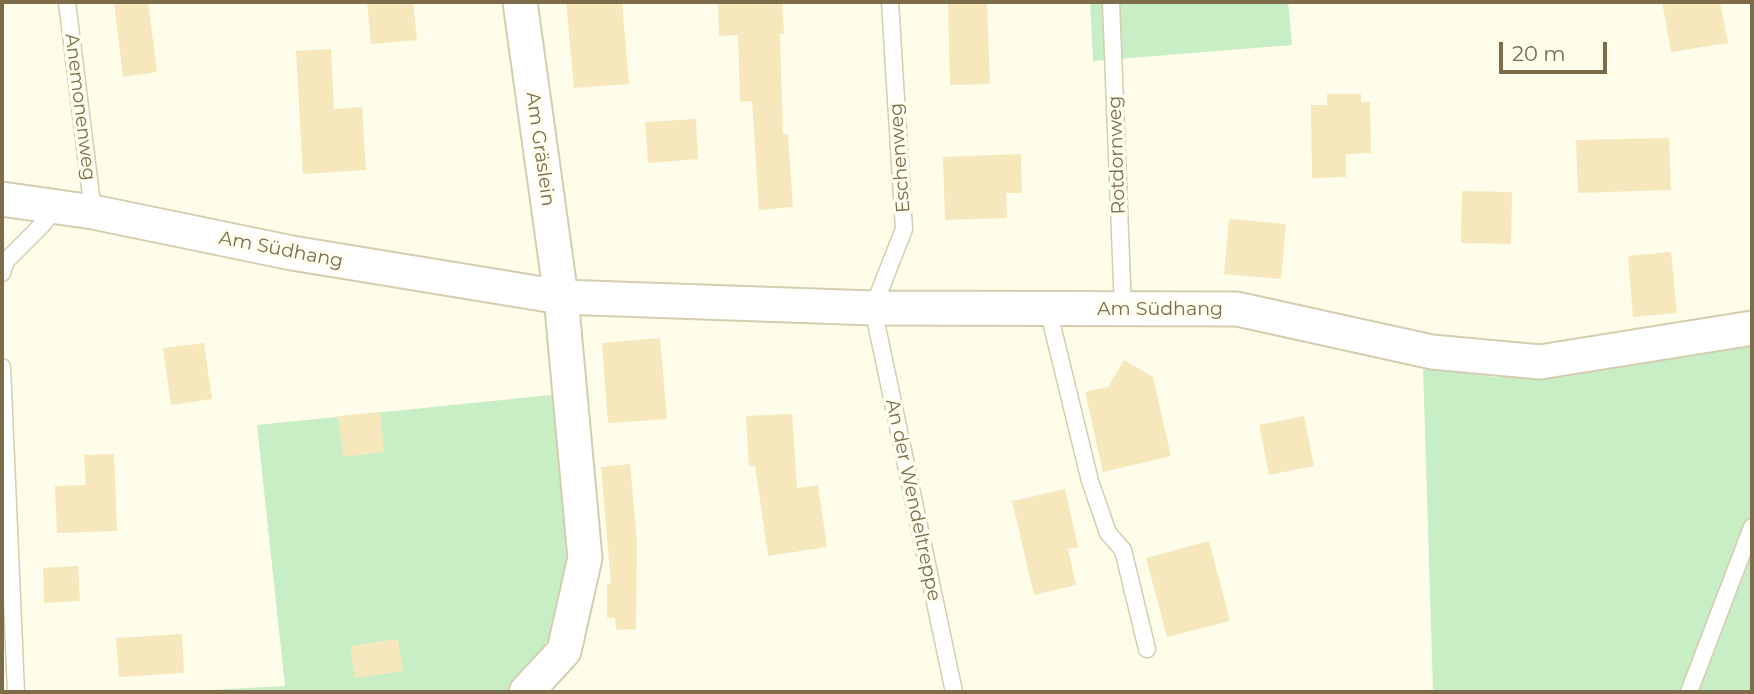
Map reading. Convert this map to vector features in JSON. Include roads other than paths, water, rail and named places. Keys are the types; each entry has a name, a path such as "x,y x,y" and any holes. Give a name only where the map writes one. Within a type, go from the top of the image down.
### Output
{"street":[{"name":"Am Gräslein","path":"520,2 561,297"},
{"name":"Am Südhang","path":"2,199 93,212 292,253 561,297 873,308 1237,309 1432,352 1540,362 1752,328"},
{"path":"526,692 564,651 585,558 561,297"}],"lane":[{"name":"Anemonenweg","path":"66,2 93,212"},
{"name":"Eschenweg","path":"873,308 904,229 890,2"},
{"name":"Rotdornweg","path":"1111,2 1123,309"},
{"path":"2,273 6,261 43,225 54,208"},
{"name":"An der Wendeltreppe","path":"873,308 954,692"},
{"path":"1048,309 1090,481 1108,533 1123,550 1147,649"},
{"path":"2,367 16,692"},
{"path":"1689,692 1752,527"}]}
